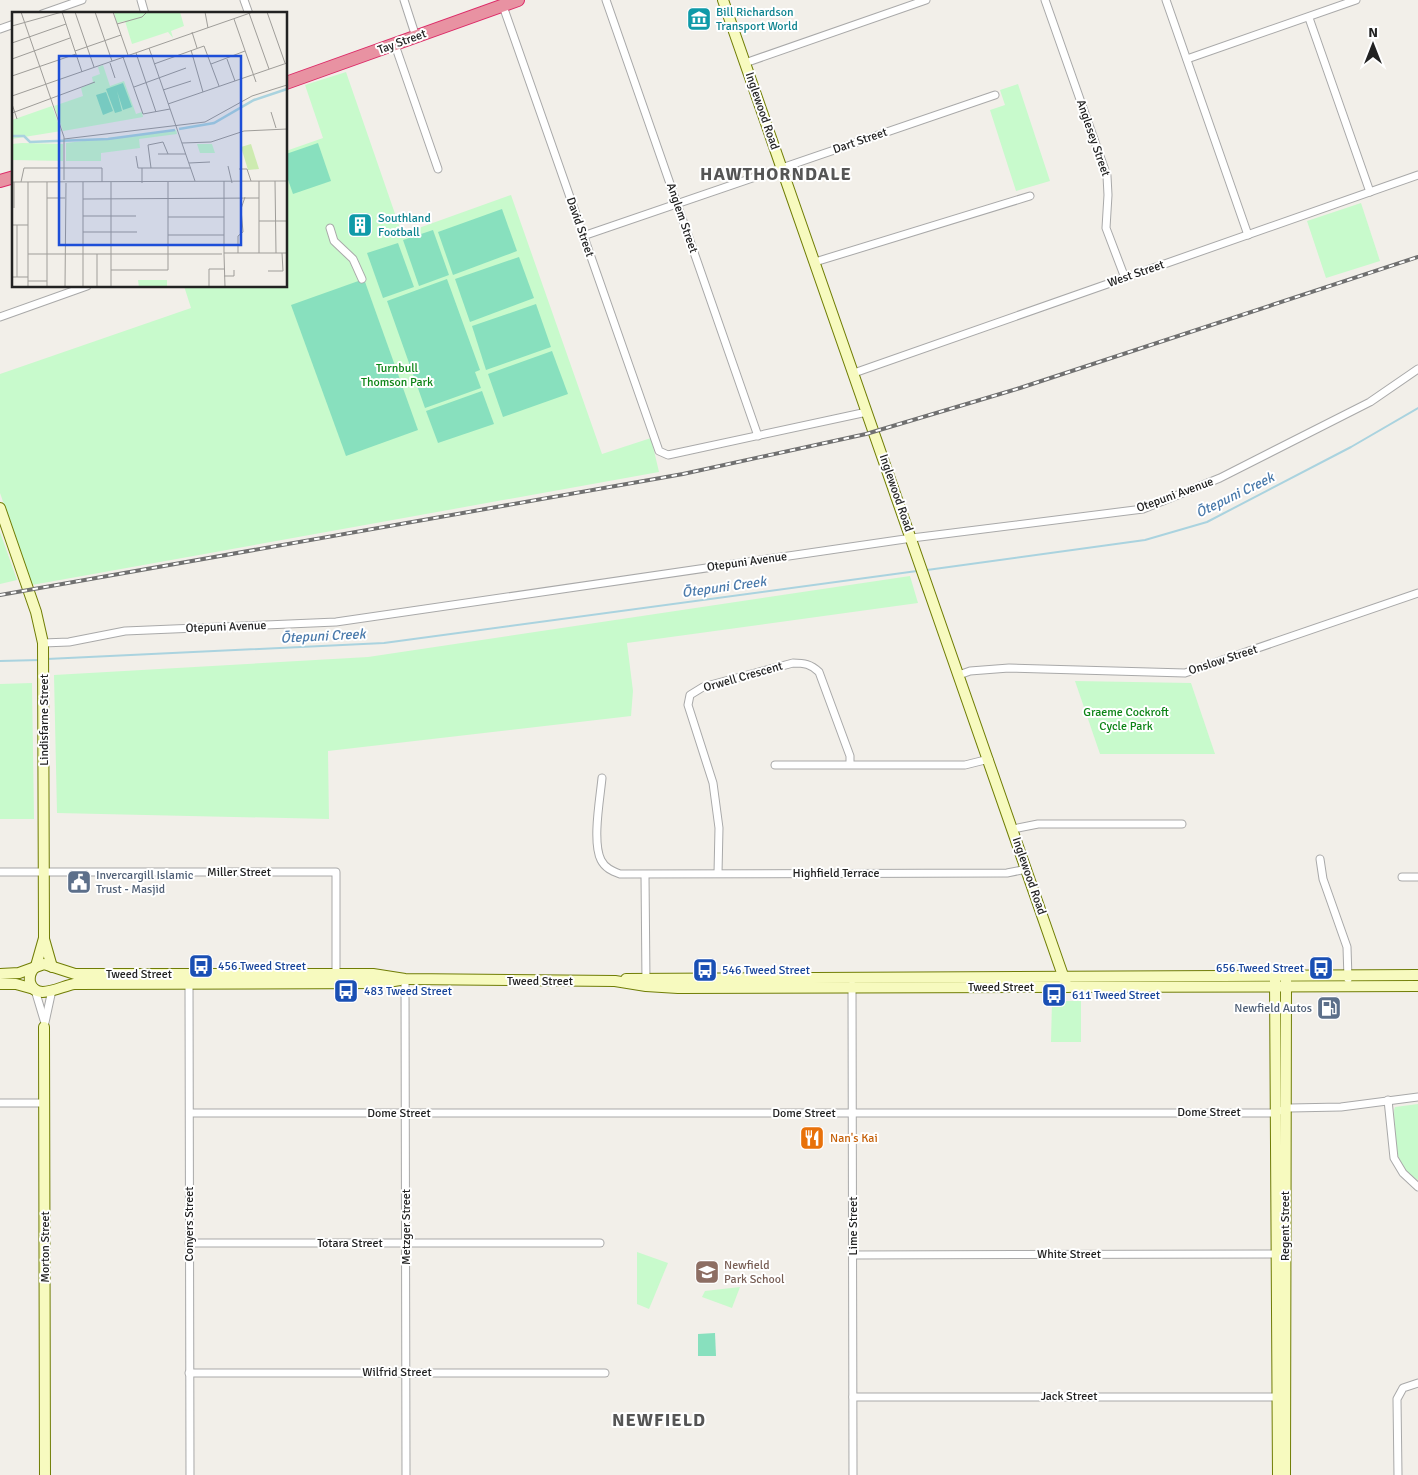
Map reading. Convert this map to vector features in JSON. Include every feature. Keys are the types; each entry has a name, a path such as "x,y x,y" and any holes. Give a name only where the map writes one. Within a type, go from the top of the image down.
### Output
{"highway":[{"name":"Tay Street","path":"288,82 518,0"},
{"path":"0,182 12,178"}],"street":[{"path":"48,12 82,0"},
{"path":"141,0 145,12"},
{"path":"244,0 248,12"},
{"path":"404,0 416,37"},
{"name":"Anglem Street","path":"606,0 758,436"},
{"name":"Inglewood Road","path":"723,0 1066,982"},
{"path":"745,63 926,0"},
{"name":"Anglesey Street","path":"1045,0 1107,176 1106,228 1125,278"},
{"path":"1166,0 1248,234"},
{"path":"1187,60 1356,0"},
{"name":"David Street","path":"503,6 657,448 663,454 668,455 758,436"},
{"path":"1309,18 1370,192"},
{"path":"394,45 438,169"},
{"name":"Dart Street","path":"583,236 995,95"},
{"name":"West Street","path":"854,373 1418,175"},
{"path":"815,262 1030,196"},
{"path":"330,228 334,242 354,259 362,279"},
{"path":"0,317 81,288"},
{"name":"Otepuni Avenue","path":"43,643 61,643 124,631 336,622 912,538 1143,509 1220,478 1370,402 1418,369"},
{"path":"758,436 867,412"},
{"name":"Lindisfarne Street","path":"0,508 36,612 43,643 44,938 52,967"},
{"name":"Onslow Street","path":"959,675 970,671 1009,668 1185,672 1418,592"},
{"name":"Orwell Crescent","path":"718,874 719,828 713,783 688,705 694,692 703,687 793,663 805,663 814,666 819,672 850,756 850,764"},
{"path":"775,765 965,765 989,759"},
{"name":"Highfield Terrace","path":"602,778 598,845 602,861 612,871 620,874 1007,873 1027,869"},
{"path":"1013,829 1038,824 1182,824"},
{"path":"1320,859 1322,874 1347,947 1348,986"},
{"name":"Miller Street","path":"0,872 336,872 336,978"},
{"path":"645,875 646,982"},
{"path":"1402,877 1418,877"},
{"name":"Lindisfarne Street","path":"36,967 44,938"},
{"path":"0,974 16,974 44,964 52,967 58,979 53,990 44,993 35,989 0,984"},
{"path":"35,989 30,977 36,967"},
{"name":"Tweed Street","path":"52,967 75,974 189,978 336,978 382,983 405,979 852,983 1280,981 1348,986 1418,986"},
{"name":"Tweed Street","path":"1280,981 1348,975 1418,975"},
{"name":"Tweed Street","path":"53,990 74,984 189,978"},
{"name":"Conyers Street","path":"189,978 190,1475"},
{"name":"Metzger Street","path":"405,979 406,1475"},
{"name":"Regent Street","path":"1278,1475 1281,1397 1280,981"},
{"name":"Lime Street","path":"852,983 853,1475"},
{"name":"Morton Street","path":"35,989 44,1024 45,1475"},
{"name":"Morton Street","path":"44,1024 53,990"},
{"name":"Dome Street","path":"190,1113 1281,1111 1341,1107 1418,1097"},
{"path":"1388,1100 1394,1158 1403,1173 1418,1187"},
{"path":"0,1103 44,1103"},
{"name":"Totara Street","path":"189,1243 600,1243"},
{"name":"White Street","path":"853,1255 1281,1254"},
{"name":"Wilfrid Street","path":"189,1373 606,1372"},
{"path":"1398,1475 1397,1399 1403,1388 1418,1383"},
{"name":"Jack Street","path":"853,1397 1281,1397"},
{"name":"Regent Street","path":"1281,1397 1285,1475"}],"green space":[{"name":"Turnbull Thomson Park","path":"346,72 402,234 511,195 602,454 651,438 659,472 32,585 0,493 0,374 191,308 185,288 288,288 288,150 323,138 305,85"},
{"path":"1018,84 1050,181 1016,191 990,110 1005,105 1000,90"},
{"path":"318,143 331,181 293,194 288,180 288,153"},
{"path":"1361,203 1380,261 1326,278 1307,221"},
{"path":"502,209 517,251 453,275 438,232"},
{"path":"433,230 449,275 419,286 403,240"},
{"path":"398,243 414,287 383,298 367,253"},
{"path":"519,257 534,298 470,322 455,279"},
{"path":"364,279 418,430 346,456 291,305"},
{"path":"447,279 480,370 475,372 481,388 425,408 387,301"},
{"path":"536,304 551,347 486,370 472,326"},
{"path":"552,351 568,394 503,417 488,374"},
{"path":"482,391 494,424 438,443 426,411"},
{"path":"0,532 17,580 0,584"},
{"path":"910,576 918,603 627,643 633,691 631,716 328,751 329,819 57,813 54,675 368,657"},
{"name":"Graeme Cockroft Cycle Park","path":"1075,681 1191,683 1215,754 1100,754"},
{"path":"32,683 34,819 0,819 0,684"},
{"path":"1052,1001 1081,1001 1081,1042 1051,1042"},
{"path":"1418,1104 1418,1180 1410,1175 1399,1159 1395,1140 1394,1110 1395,1107"},
{"path":"637,1252 668,1263 649,1309 637,1304"},
{"path":"740,1287 732,1308 702,1297 705,1291"},
{"path":"715,1333 716,1356 698,1356 698,1334"}],"waterway":[{"name":"Ōtepuni Creek","path":"927,570 1145,540 1207,522 1351,447 1418,408"},
{"name":"Ōtepuni Creek","path":"47,659 384,643 917,571"},
{"name":"Ōtepuni Creek","path":"0,661 40,660"}],"railway":[{"path":"0,595 683,474 866,434 1020,388 1418,257"}],"place":[{"name":"Bill Richardson Transport World","path":"699,19"},
{"name":"Southland Football","path":"360,225"},
{"name":"Invercargill Islamic Trust - Masjid","path":"79,882"},
{"name":"456 Tweed Street","path":"201,966"},
{"name":"656 Tweed Street","path":"1321,968"},
{"name":"546 Tweed Street","path":"705,970"},
{"name":"483 Tweed Street","path":"346,991"},
{"name":"611 Tweed Street","path":"1054,995"},
{"name":"Newfield Autos","path":"1329,1008"},
{"name":"Nan's Kai","path":"812,1138"},
{"name":"Newfield Park School","path":"707,1272"}],"district":[{"name":"HAWTHORNDALE","path":"776,174"},
{"name":"NEWFIELD","path":"659,1420"}]}
